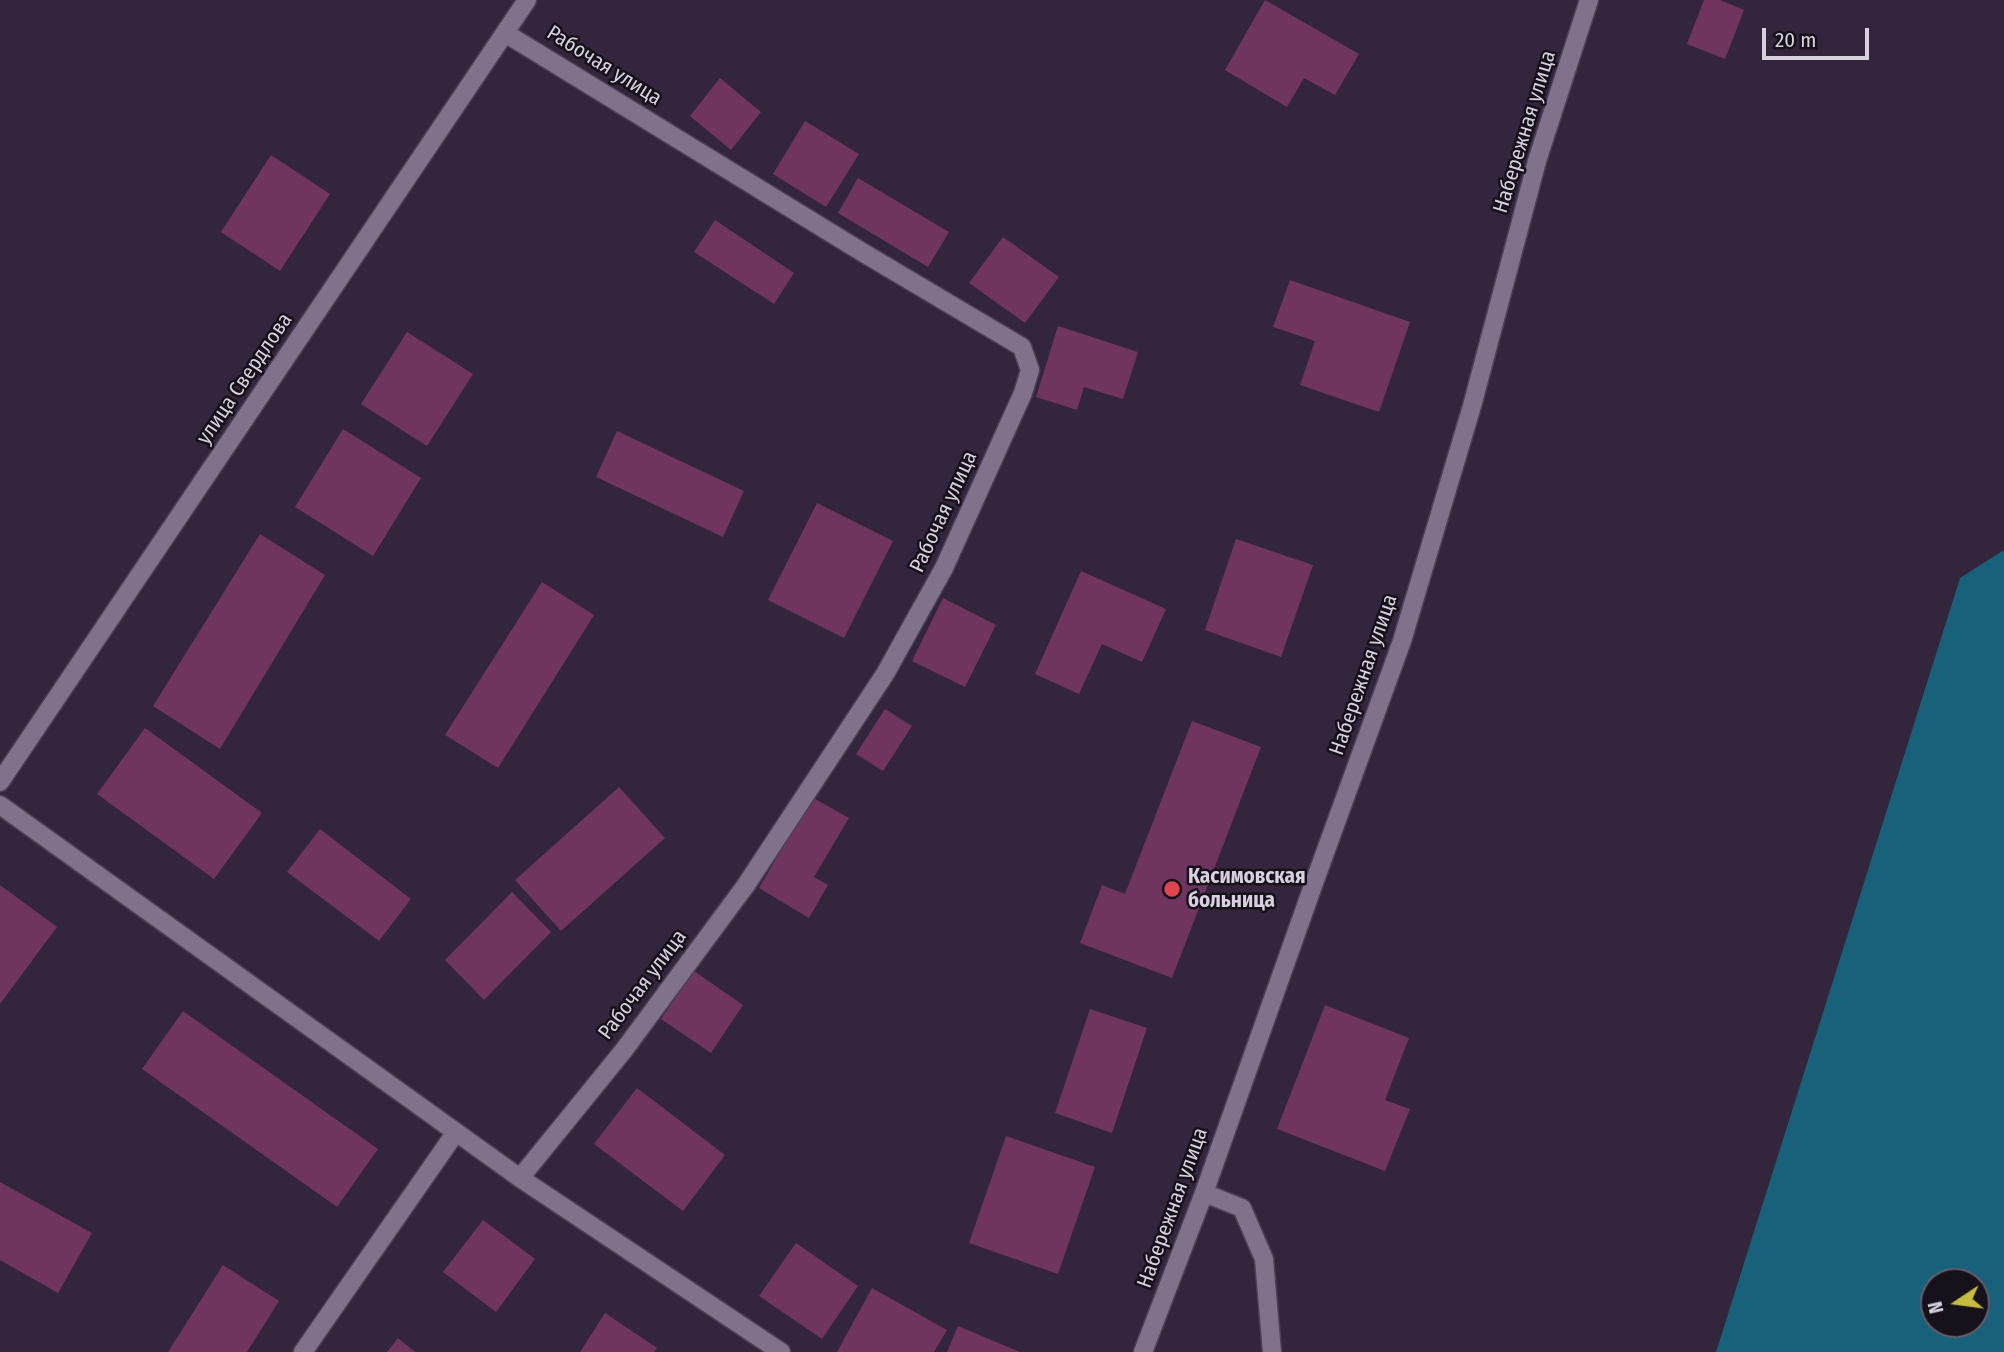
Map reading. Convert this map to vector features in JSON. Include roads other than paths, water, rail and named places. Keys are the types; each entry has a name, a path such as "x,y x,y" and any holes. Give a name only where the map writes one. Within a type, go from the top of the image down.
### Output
{"street":[{"name":"улица Свердлова","path":"0,782 527,0"},
{"name":"Набережная улица","path":"1143,1352 1204,1193 1402,642 1472,406 1538,161 1589,0"},
{"name":"Рабочая улица","path":"505,33 1022,347 1030,370 1023,393 944,568 884,674 746,885 624,1050 520,1178"},
{"path":"0,805 520,1178 781,1352"},
{"path":"303,1352 456,1132"},
{"path":"1204,1193 1242,1208 1264,1259 1272,1352"}],"water":[{"path":"2004,550 2004,1352 1716,1352 1960,578"}],"place":[{"name":"Касимовская больница","path":"1172,889"}]}
